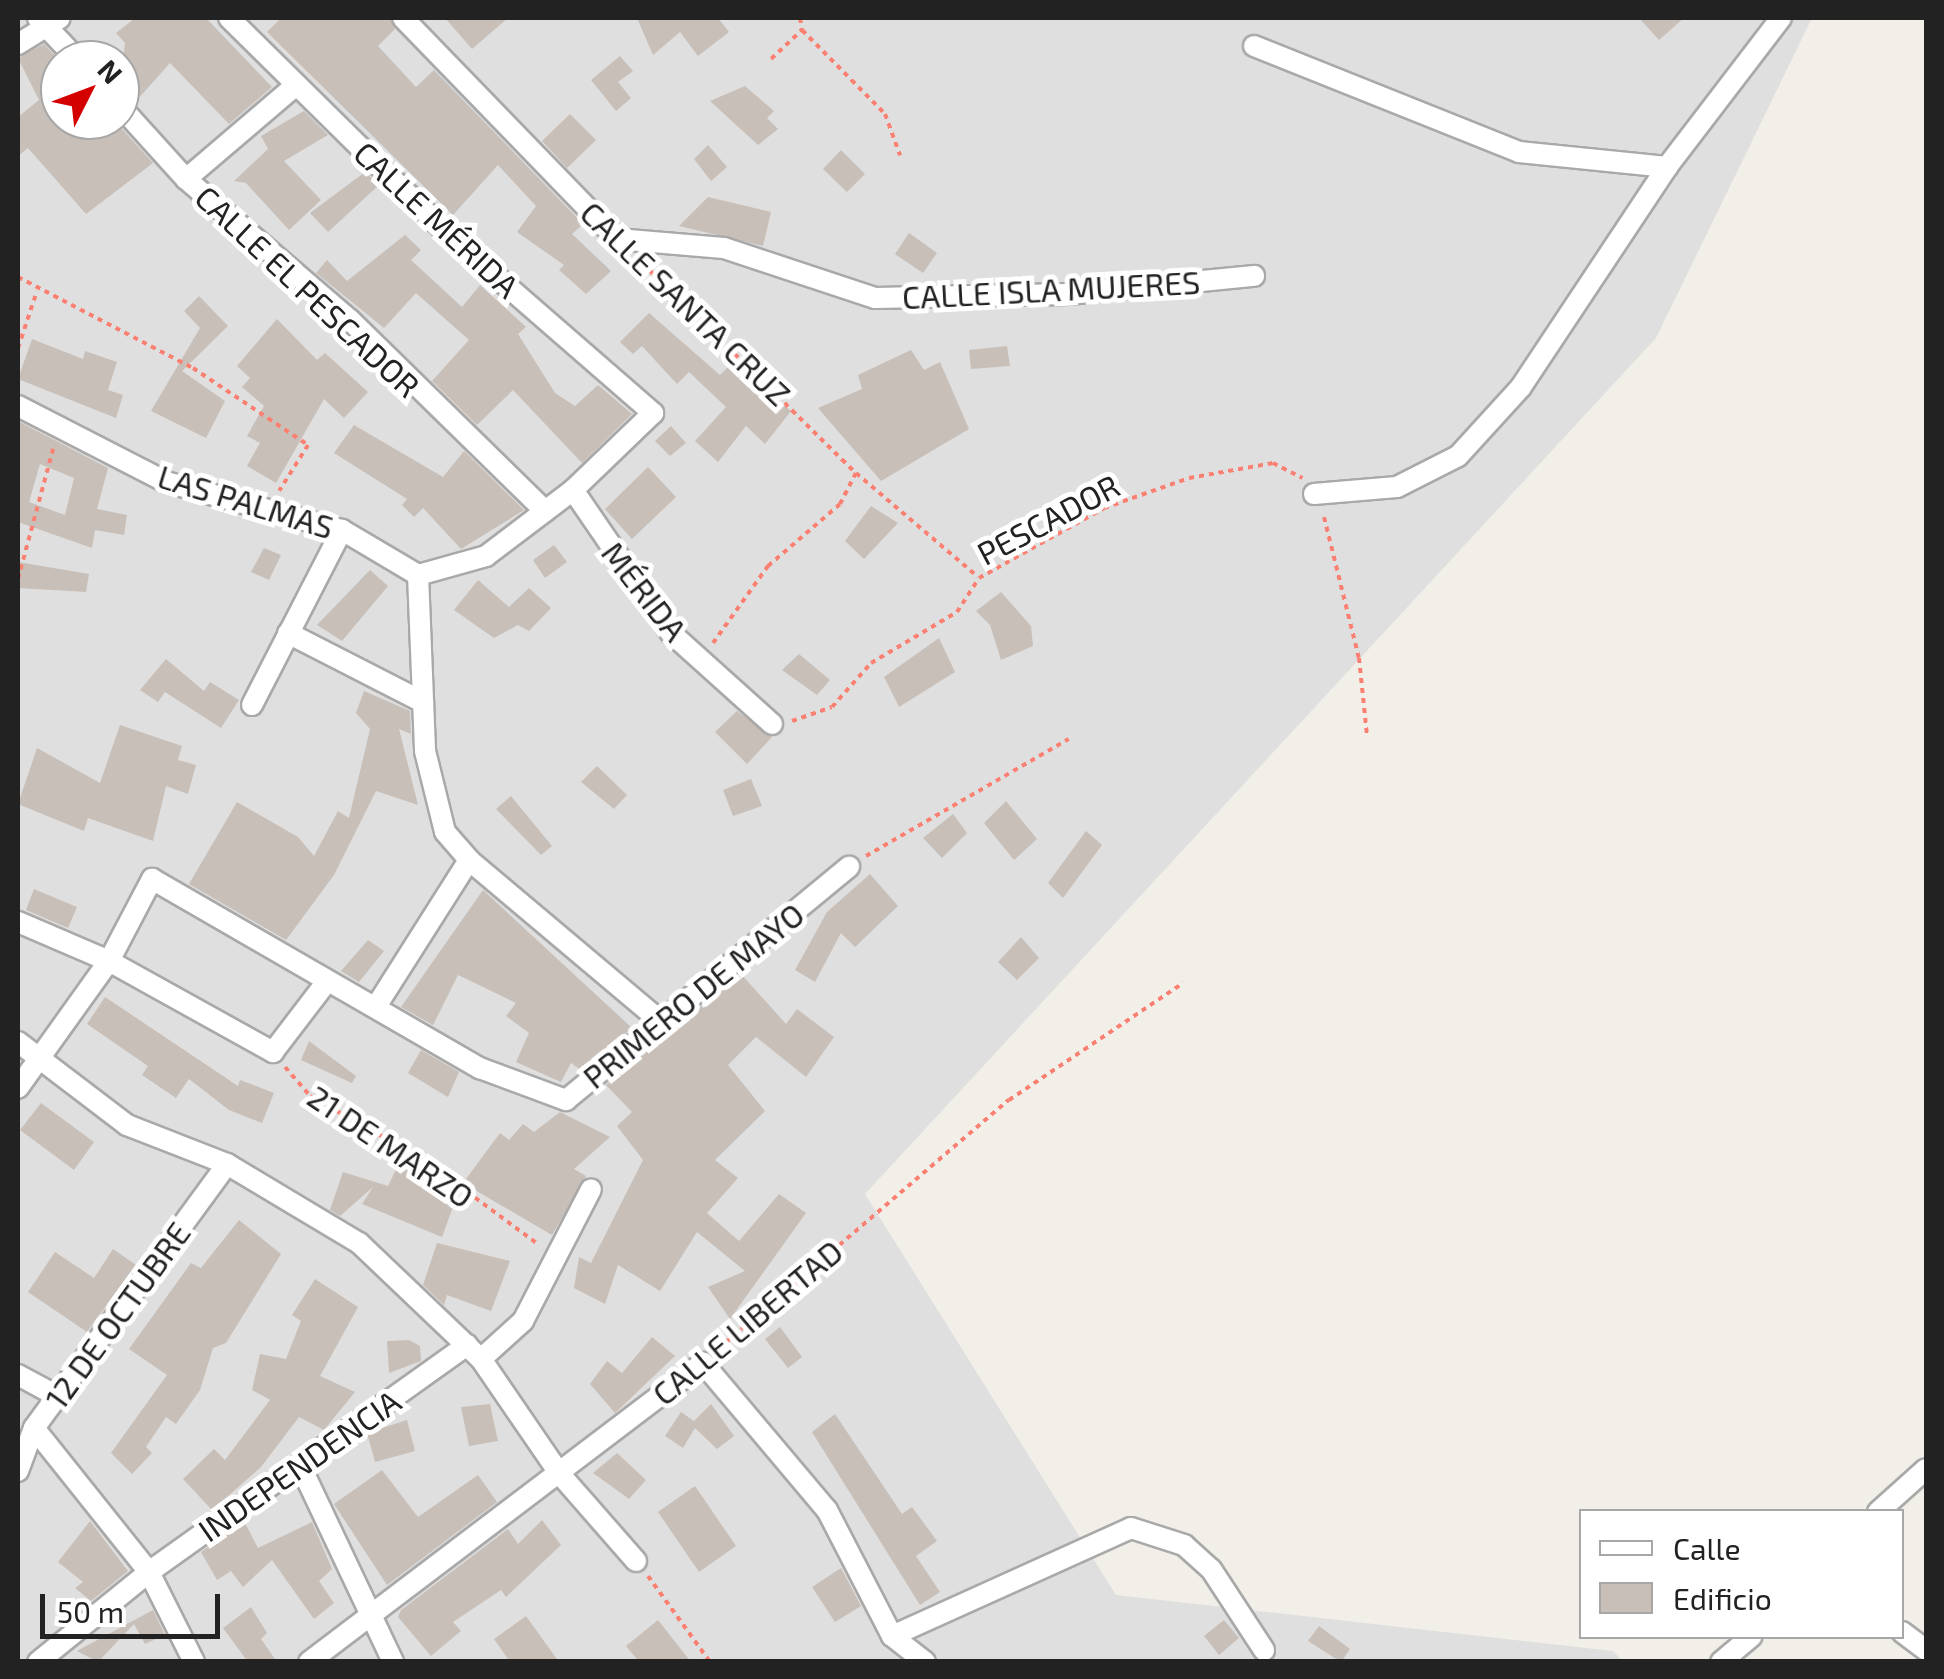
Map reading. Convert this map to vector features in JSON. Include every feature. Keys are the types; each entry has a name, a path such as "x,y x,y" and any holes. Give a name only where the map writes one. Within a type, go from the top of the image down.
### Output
{"street":[{"name":"CALLE MÉRIDA","path":"229,18 454,240 653,413 574,490"},
{"path":"1314,494 1397,486 1458,456 1522,388 1667,167 1781,18"},
{"path":"18,44 48,20"},
{"name":"CALLE SANTA CRUZ","path":"409,20 617,239"},
{"path":"1254,46 1519,152 1667,167"},
{"path":"186,179 296,86"},
{"name":"CALLE EL PESCADOR","path":"140,128 186,179 350,320 546,511"},
{"name":"CALLE ISLA MUJERES","path":"617,239 724,248 875,298 1068,294 1254,276"},
{"name":"LAS PALMAS","path":"18,406 166,482 342,530 418,574"},
{"path":"574,490 486,556 418,574 425,751 446,832 469,860 659,1020"},
{"name":"MÉRIDA","path":"574,490 623,572 702,659 772,724"},
{"path":"252,704 342,530"},
{"path":"288,633 423,702"},
{"path":"377,1006 469,860"},
{"name":"PRIMERO DE MAYO","path":"108,961 152,879 326,984 377,1006 480,1068 566,1100 849,867"},
{"path":"18,922 108,961 273,1052 326,984"},
{"path":"18,1088 36,1055 108,961"},
{"path":"18,1042 127,1125 227,1164 360,1243 474,1352 558,1473 636,1561"},
{"name":"12 DE OCTUBRE","path":"18,1471 34,1428 227,1164"},
{"name":"INDEPENDENCIA","path":"38,1662 149,1572 300,1465 523,1321 591,1189"},
{"path":"703,1362 826,1510 892,1636 925,1662"},
{"name":"CALLE LIBERTAD","path":"309,1662 703,1362"},
{"path":"18,1375 57,1396"},
{"path":"34,1428 149,1572 194,1662"},
{"path":"300,1465 375,1613 393,1662"},
{"path":"1881,1509 1926,1469"},
{"path":"892,1636 1130,1528 1184,1545 1211,1569 1264,1650"},
{"path":"1904,1634 1926,1650"},
{"path":"1722,1662 1749,1639"}],"path":[{"path":"800,18 802,30 884,114 900,156"},
{"path":"771,59 802,30"},
{"name":"CALLE SANTA CRUZ","path":"617,239 856,473 979,578"},
{"path":"18,278 193,368 308,445 266,508"},
{"path":"18,348 38,290"},
{"path":"18,579 60,425"},
{"name":"PESCADOR","path":"772,724 832,707 871,662 957,612 979,578 1104,508 1189,478 1273,464 1299,474 1314,494"},
{"path":"702,659 768,566 840,504 856,473"},
{"path":"1314,494 1351,620 1368,736"},
{"path":"849,867 1069,739"},
{"name":"CALLE LIBERTAD","path":"703,1362 1009,1100 1184,983"},
{"name":"21 DE MARZO","path":"273,1052 310,1096 427,1162 556,1254"},
{"path":"636,1561 710,1662"}],"shaded area":[{"path":"18,18 1812,18 1656,338 865,1194 1116,1595 1613,1651 1623,1661 18,1661"}],"building":[{"path":"135,18 206,18 272,87 229,124 170,63 140,97 140,40 122,40 116,33"},
{"path":"281,18 390,18 395,29 378,46 416,87 434,70 583,224 572,234 611,271 586,294 559,270 564,265 517,232 536,206 498,165 453,215 267,32"},
{"path":"445,18 508,18 472,49"},
{"path":"637,18 718,18 729,32 698,56 680,32 653,55"},
{"path":"1639,18 1684,18 1659,40"},
{"path":"40,46 40,140 132,140 153,163 86,214 28,148 18,156 18,117 39,100 18,58"},
{"path":"620,56 633,71 618,82 631,98 616,111 591,80"},
{"path":"745,86 774,111 767,118 778,129 758,145 710,101"},
{"path":"304,111 328,135 284,161 321,200 289,230 246,183 234,181 268,149 261,136"},
{"path":"570,114 596,140 567,168 542,141"},
{"path":"708,145 727,167 711,181 694,159"},
{"path":"841,150 865,174 847,192 823,169"},
{"path":"365,172 379,185 328,232 310,213"},
{"path":"708,197 771,212 763,246 679,226"},
{"path":"909,233 937,253 923,273 895,254"},
{"path":"405,235 421,250 411,260 462,307 480,285 526,327 518,334 555,393 575,406 598,385 632,414 582,463 513,390 477,425 432,381 469,340 416,293 384,328 316,273 327,260 347,281"},
{"path":"199,296 228,326 182,371 225,401 206,438 151,411 200,328 184,311"},
{"path":"649,313 720,375 735,360 791,411 765,444 746,426 718,462 695,441 726,407 689,372 677,384 642,346 633,354 620,342"},
{"path":"277,319 317,360 325,353 368,392 344,418 324,399 276,483 247,466 260,443 247,436 264,406 242,387 250,378 237,366"},
{"path":"32,339 83,359 85,351 117,362 108,390 123,395 116,418 18,379"},
{"path":"1007,346 1010,366 971,369 969,350"},
{"path":"911,350 924,370 940,362 969,429 881,481 818,408 862,389 858,375"},
{"path":"18,421 108,468 97,509 127,515 124,535 95,530 92,548 18,522","holes":["40,464 74,478 65,515 29,502"]},
{"path":"354,425 443,477 464,451 524,510 461,549 423,508 414,517 402,505 407,499 334,453"},
{"path":"671,426 686,443 670,456 655,441"},
{"path":"648,467 676,497 632,539 605,509"},
{"path":"871,506 898,523 864,559 845,541"},
{"path":"554,545 567,562 545,578 533,560"},
{"path":"264,548 281,555 269,580 251,572"},
{"path":"18,562 89,574 86,592 18,588"},
{"path":"370,570 388,586 342,641 317,625"},
{"path":"478,580 509,607 529,588 551,608 529,631 518,625 494,638 454,610"},
{"path":"1001,592 1031,626 1033,646 1001,660 990,625 976,611"},
{"path":"939,638 955,672 899,707 884,677"},
{"path":"799,654 830,680 817,695 782,670"},
{"path":"166,659 204,691 210,682 239,700 221,728 165,692 158,702 140,690"},
{"path":"364,691 410,711 411,734 399,729 418,805 376,791 334,875 286,940 189,884 237,802 298,837 314,856 338,811 349,818 370,729 356,713"},
{"path":"737,711 772,737 747,764 715,732"},
{"path":"120,725 182,746 178,760 196,765 188,794 166,786 153,841 88,818 84,831 18,804 37,748 100,783"},
{"path":"597,766 627,795 614,809 581,782"},
{"path":"751,779 762,806 733,816 723,790"},
{"path":"511,796 552,846 541,855 496,809"},
{"path":"1006,801 1037,839 1014,860 984,823"},
{"path":"953,814 967,833 942,858 923,838"},
{"path":"1086,831 1102,845 1063,898 1048,883"},
{"path":"870,874 898,906 855,947 841,933 815,982 795,970 827,912"},
{"path":"34,889 77,907 68,928 26,910"},
{"path":"483,890 632,1028 581,1070 571,1063 561,1082 516,1062 529,1033 506,1016 516,1003 458,975 433,1025 401,1007"},
{"path":"1021,937 1039,958 1017,980 998,962"},
{"path":"368,940 384,951 359,982 341,971"},
{"path":"741,974 786,1024 797,1009 834,1037 806,1077 756,1037 728,1065 765,1111 715,1160 738,1178 707,1213 739,1241 779,1194 806,1213 730,1319 708,1287 745,1271 697,1232 660,1291 618,1265 605,1304 574,1288 579,1257 591,1263 643,1160 617,1126 632,1112 606,1085"},
{"path":"105,997 238,1086 240,1080 274,1093 262,1123 229,1110 189,1079 176,1098 142,1075 148,1066 87,1024"},
{"path":"309,1041 356,1076 352,1083 301,1060"},
{"path":"421,1050 459,1072 448,1097 408,1073"},
{"path":"41,1103 94,1142 74,1170 20,1130"},
{"path":"560,1112 610,1137 574,1169 586,1176 552,1235 463,1183 500,1133 509,1140 523,1124 534,1132"},
{"path":"402,1157 460,1188 442,1237 362,1204 373,1187 340,1216 330,1210 343,1172 388,1186"},
{"path":"239,1220 281,1254 226,1343 213,1348 200,1390 176,1424 166,1417 146,1447 152,1453 132,1474 111,1453 167,1375 129,1349 191,1263 201,1268"},
{"path":"437,1243 510,1261 491,1311 447,1295 444,1305 423,1285"},
{"path":"113,1249 136,1265 87,1332 28,1292 55,1252 94,1278"},
{"path":"315,1279 358,1307 320,1376 355,1392 324,1430 299,1417 261,1467 212,1510 183,1479 214,1449 225,1460 270,1400 252,1390 260,1354 286,1359 301,1321 292,1315"},
{"path":"780,1327 802,1357 788,1368 765,1339"},
{"path":"652,1337 675,1356 615,1413 590,1384 607,1361 622,1373"},
{"path":"409,1340 420,1346 421,1361 389,1373 387,1341"},
{"path":"490,1404 498,1441 469,1446 461,1407"},
{"path":"711,1404 734,1436 717,1449 695,1428 683,1448 665,1436 681,1412 694,1421"},
{"path":"835,1414 902,1514 912,1507 937,1541 916,1556 940,1592 920,1605 812,1432"},
{"path":"407,1420 415,1451 375,1462 367,1433"},
{"path":"617,1453 646,1480 629,1499 593,1473"},
{"path":"382,1470 418,1517 478,1475 497,1502 387,1585 334,1504"},
{"path":"695,1486 736,1546 699,1572 658,1512"},
{"path":"542,1520 561,1545 506,1597 501,1590 453,1622 461,1631 431,1656 398,1617 401,1610 508,1529 518,1544"},
{"path":"90,1521 128,1571 91,1601 75,1588 83,1582 58,1562"},
{"path":"244,1521 258,1548 312,1522 332,1569 319,1581 334,1603 314,1619 272,1560 243,1587 231,1571 217,1580 201,1552"},
{"path":"841,1568 861,1606 835,1622 812,1587"},
{"path":"251,1607 267,1633 261,1639 277,1662 248,1662 223,1628"},
{"path":"153,1610 165,1635 145,1644 134,1624 98,1662 77,1651"},
{"path":"526,1616 559,1662 510,1662 494,1639"},
{"path":"658,1620 691,1662 639,1662 626,1646"},
{"path":"1224,1620 1239,1638 1219,1655 1204,1636"},
{"path":"1319,1626 1350,1649 1341,1662 1308,1641"}]}
